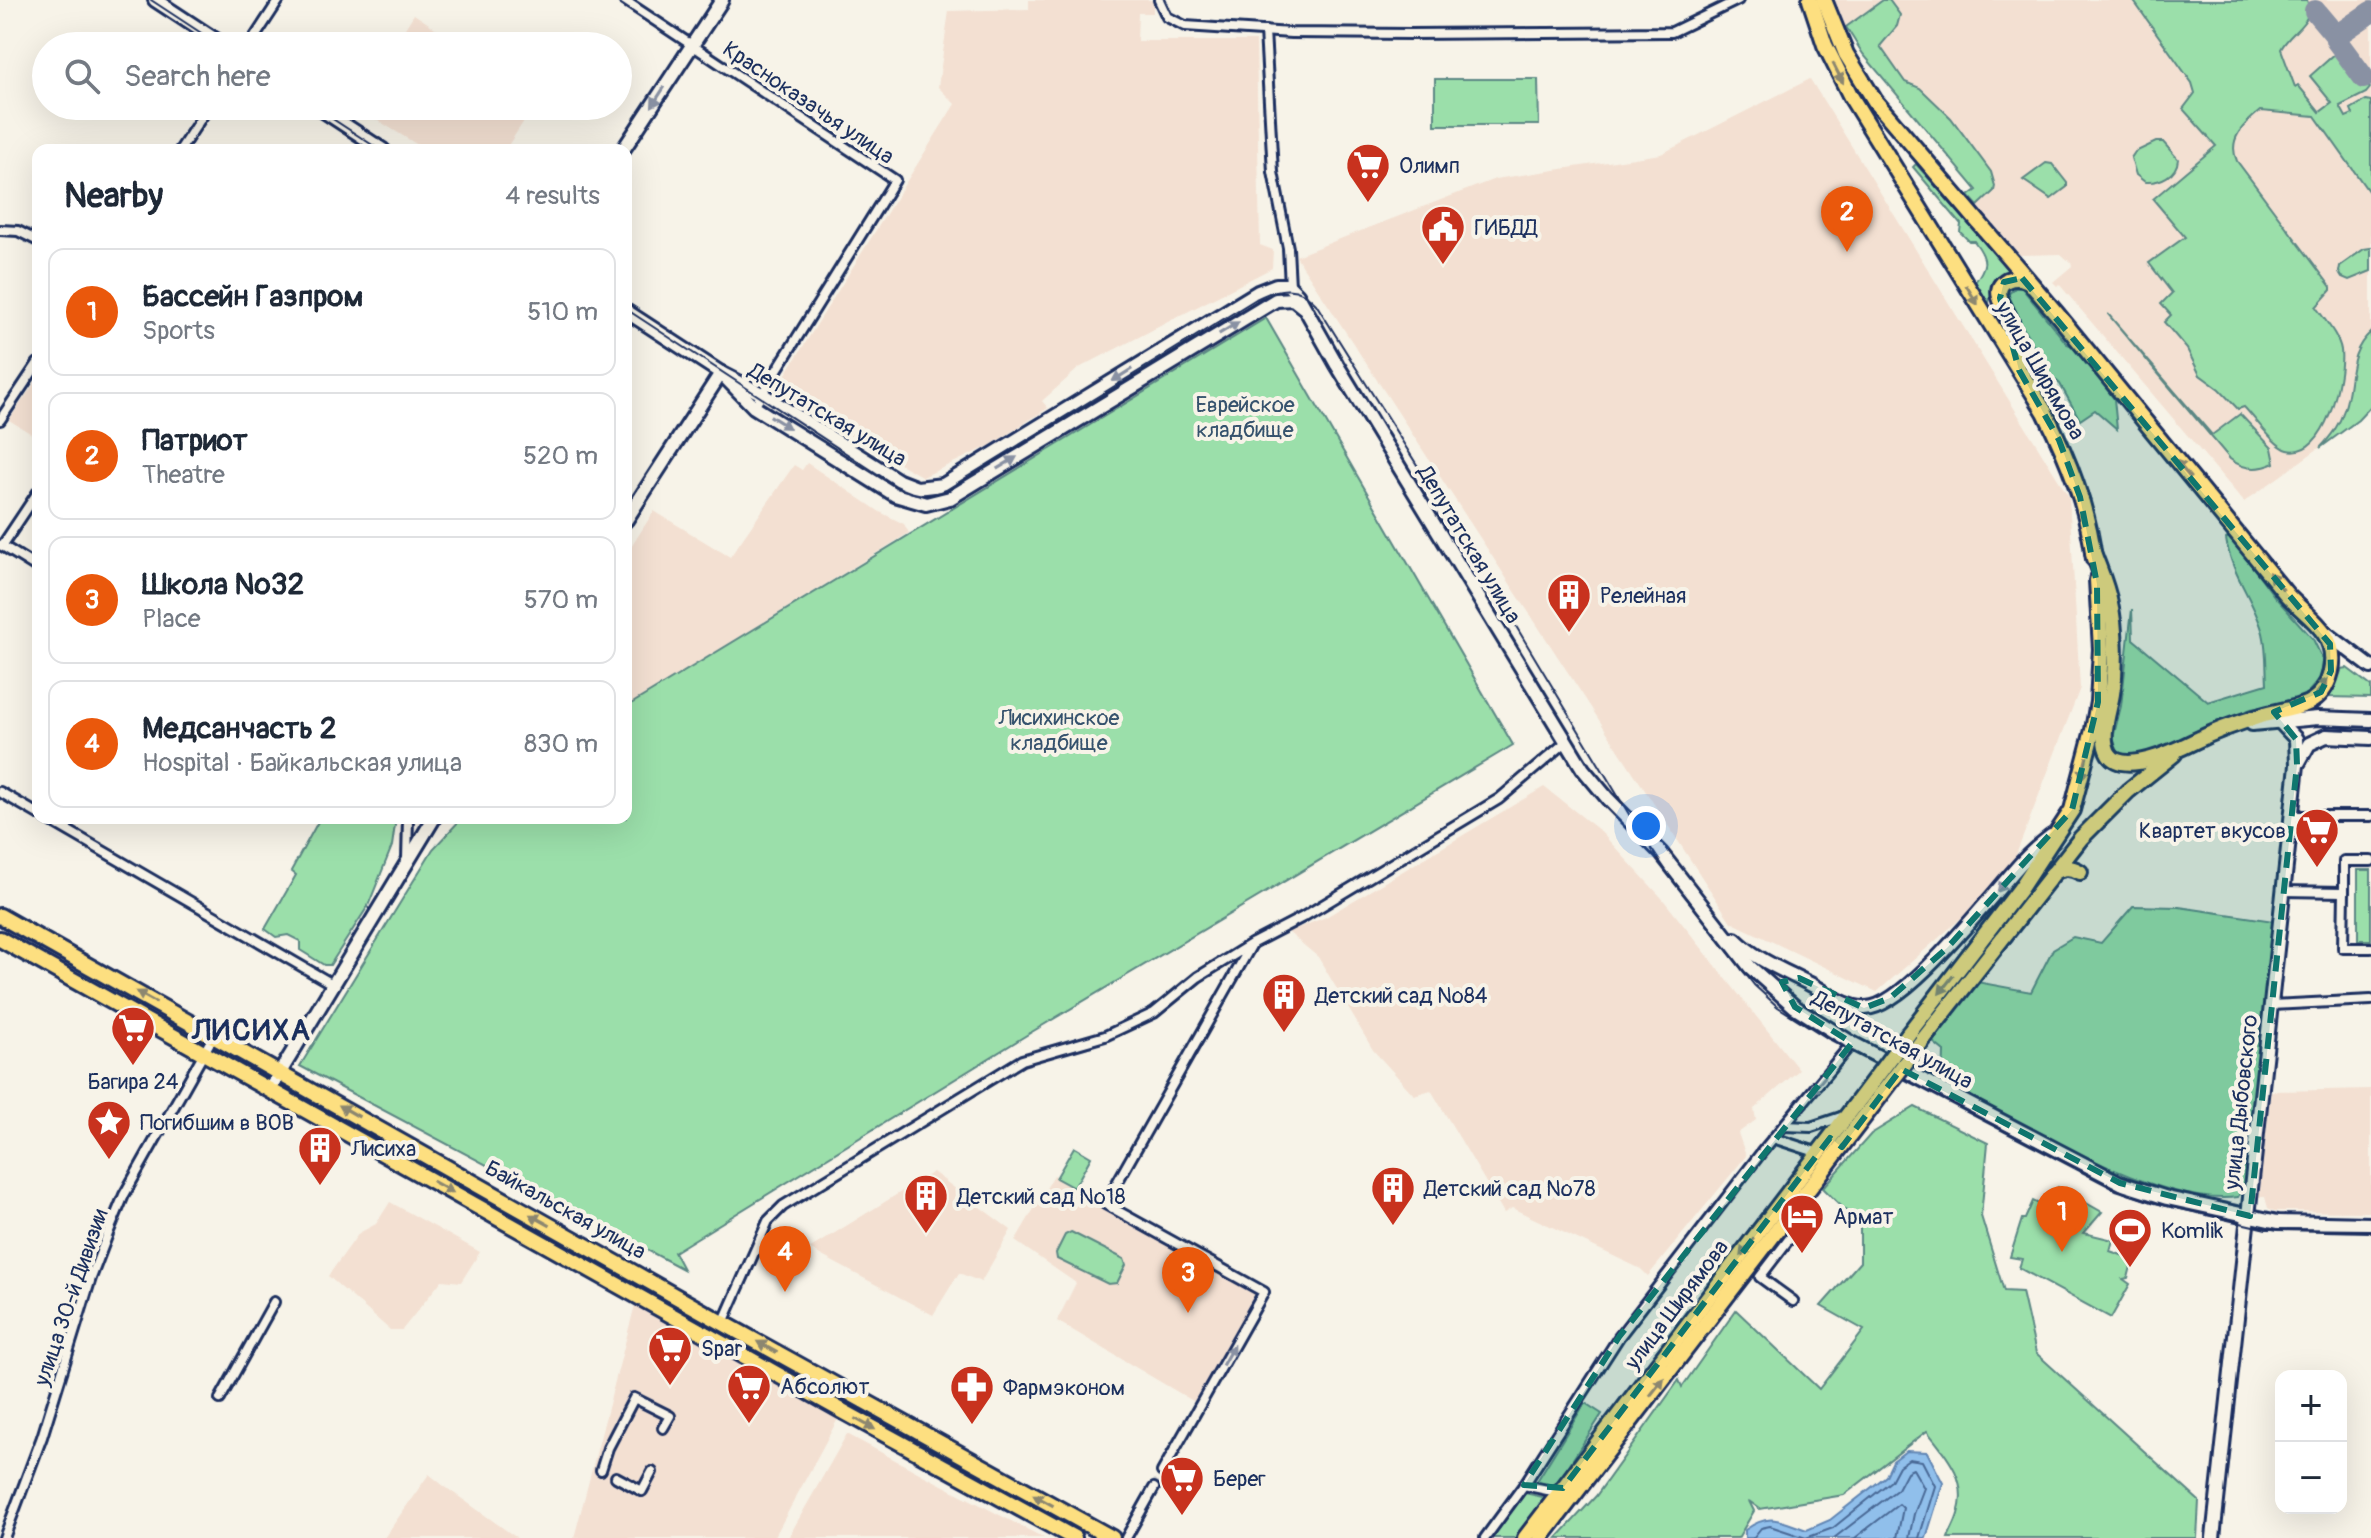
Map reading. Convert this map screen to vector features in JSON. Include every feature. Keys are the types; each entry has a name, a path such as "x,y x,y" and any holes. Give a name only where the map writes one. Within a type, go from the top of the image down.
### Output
{"main road":[{"path":"155,0 204,32"},
{"path":"627,144 722,0"},
{"name":"улица Ширямова","path":"1541,1538 1788,1217 1836,1142 1868,1100 1909,1033 2020,889 2060,829 2075,802 2098,702 2100,618 2093,552 2080,497 2059,440 1851,97 1825,45 1810,0"},
{"path":"1824,0 1853,68 1875,101 1919,155 2287,595 2322,630 2371,667"},
{"path":"337,120 374,144"},
{"path":"2019,370 2010,320 1999,291 2010,279 2019,277 2026,280"},
{"name":"Депутатская улица","path":"632,315 899,481 917,488 935,488 1258,292 1276,285 1290,286"},
{"path":"1290,286 1304,307"},
{"name":"Депутатская улица","path":"721,373 754,407 895,495 914,502 938,502 950,498 1276,300 1293,299 1304,307 1583,769 1661,853 1750,967 1795,1007 1852,1043 2120,1183 2167,1198 2291,1224 2371,1224"},
{"path":"632,511 721,373"},
{"path":"2093,552 2111,605 2113,675 2105,735 2109,752 2117,761 2131,764 2226,728 2304,704 2321,692 2328,680 2332,661 2330,644 2322,630"},
{"path":"2226,728 2278,720 2371,720"},
{"path":"2278,720 2296,739 2297,765"},
{"path":"2297,765 2309,744 2326,736 2371,738"},
{"path":"1868,1100 1922,1041 2043,883 2111,806 2184,746"},
{"name":"улица Дыбовского","path":"2213,1538 2297,765"},
{"path":"270,1089 430,824"},
{"path":"1703,905 1743,947 1849,1004 1864,1008 1878,1005 1906,985 1947,948 2024,860 2060,829"},
{"path":"2043,883 2060,868 2080,872"},
{"name":"Байкальская улица","path":"0,916 1112,1538"},
{"name":"Байкальская улица","path":"0,939 818,1398 1074,1538"},
{"path":"1997,945 2008,940 2017,942"},
{"path":"1795,1007 1780,986 1784,980 1799,978"},
{"name":"улица Ширямова","path":"1525,1538 1819,1153 1836,1142 1849,1114 1868,1100"}],"street":[{"path":"258,32 279,0"},
{"name":"Красноказачья улица","path":"624,0 895,180 762,394"},
{"path":"1159,0 1167,17 1185,26 1399,34 1672,32 1738,0"},
{"path":"1265,31 1273,172 1288,248 1290,286"},
{"path":"184,144 200,120"},
{"path":"0,230 18,231 32,238"},
{"path":"0,420 32,372"},
{"path":"754,407 762,394"},
{"path":"32,501 1,546 32,564"},
{"path":"723,1323 768,1221 783,1206 1022,1060 1105,1036 1154,1013 1198,977 1499,799 1566,742"},
{"path":"0,792 32,811"},
{"path":"2292,816 2371,816"},
{"path":"56,824 334,985"},
{"path":"407,860 408,824"},
{"path":"2371,861 2344,861 2343,948 2371,948"},
{"path":"2284,891 2344,892"},
{"path":"1162,1472 1264,1292 1105,1204 1253,943"},
{"path":"2270,1005 2371,1000"},
{"name":"улица 30-й Дивизии","path":"4,1538 42,1437 91,1278 124,1195 214,1035"},
{"path":"1485,1538 1524,1485 1619,1337 1773,1138 1852,1043"},
{"path":"1784,1126 1811,1127 1849,1114"},
{"path":"1773,1138 1819,1153"},
{"path":"1788,1217 1799,1226 1760,1277 1793,1301"},
{"path":"220,1399 274,1302"},
{"path":"601,1470 608,1448 634,1398 670,1416 663,1428"},
{"path":"616,1477 642,1491 652,1472"},
{"path":"1524,1485 1552,1491 1563,1488"},
{"path":"1126,1538 1154,1488"}],"highlighted area":[{"path":"2022,278 2330,644 2331,671 2321,692 2274,712 2296,739 2297,765 2250,1216 2120,1183 1901,1069 1842,1147 1830,1138 1563,1488 1524,1485 1619,1337 1852,1043 1795,1007 1782,982 1799,978 1864,1008 1890,998 1947,948 2072,810 2098,702 2097,584 2080,497 2059,440 2019,370 2000,298 2004,282"}],"shaded area":[{"path":"1029,0 1153,0 1153,13 1138,13 1137,41 1256,41 1260,245 1273,250 1272,268 1079,368 1042,401 1048,408 991,445 923,477 774,393 955,104 938,87 949,11 1029,9"},
{"path":"1834,0 2371,0 2371,406 2358,420 2244,502 2059,284 2057,286 2053,282 2072,266 2071,263 2061,254 2020,255 1969,196 1977,190 1863,54 1841,19"},
{"path":"414,14 438,30 437,32 403,32"},
{"path":"1810,79 2069,497 2080,688 2014,860 1983,899 1877,992 1731,922 1296,256 1495,179 1661,154"},
{"path":"377,120 524,121 509,144 416,144"},
{"path":"32,387 32,434 9,420"},
{"path":"807,463 880,512 904,524 909,533 632,703 632,546 654,511 730,557 794,465 802,470"},
{"path":"1544,787 1599,830 1661,897 1799,1070 1754,1109 1756,1120 1738,1133 1746,1156 1648,1276 1641,1269 1512,1208 1504,1213 1431,1090 1414,1095 1373,1050 1318,957 1288,932 1326,917"},
{"path":"2371,1089 2371,1212 2274,1211 2268,1208 2265,1197 2256,1197 2271,1091"},
{"path":"933,1172 1011,1230 981,1282 959,1273 933,1315 809,1249"},
{"path":"1054,1175 1264,1292 1198,1404 1057,1321 1076,1283 1015,1241"},
{"path":"390,1202 480,1252 461,1282 442,1280 402,1330 390,1330 328,1276 359,1233 376,1224"},
{"path":"635,1305 840,1415 774,1538 574,1538"},
{"path":"847,1434 923,1475 1044,1538 788,1538"},
{"path":"429,1474 444,1486 517,1538 384,1538"}],"green space":[{"path":"1883,0 1889,0 1900,15 1897,26 1880,46 1905,82 1920,88 1951,118 1991,172 1994,191 1978,206 1969,196 1977,190 1863,54 1846,27"},
{"path":"2133,0 2307,0 2309,8 2305,20 2281,49 2295,87 2298,85 2320,112 2332,103 2310,76 2337,52 2370,88 2340,106 2346,117 2353,114 2351,109 2366,100 2371,101 2371,195 2315,116 2260,111 2243,127 2234,146 2237,161 2331,287 2316,307 2340,345 2336,395 2322,429 2313,442 2301,449 2283,448 2244,407 2238,409 2200,375 2187,349 2164,322 2171,315 2161,304 2172,293 2149,263 2185,237 2153,199 2216,146 2183,109 2195,93 2192,83"},
{"path":"1435,79 1538,79 1539,125 1435,125"},
{"path":"2163,142 2178,159 2177,165 2167,177 2145,182 2136,175 2131,158 2135,152"},
{"path":"2046,163 2052,164 2067,183 2067,187 2051,199 2023,180"},
{"path":"1916,164 2013,274 1994,288 1988,311 1973,285 1983,268 1982,253 1974,241 1969,241 1960,232 1961,224 1913,167"},
{"path":"2371,248 2371,271 2349,280 2342,277 2340,266 2364,249"},
{"path":"2015,288 2022,288 2067,344 2075,347 2114,399 2117,429 2095,410 2080,420 2005,297"},
{"path":"2108,314 2212,435 2240,414 2272,448 2275,463 2252,468 2230,459"},
{"name":"Лисихинское кладбище","path":"1266,318 1513,745 1030,1033 674,1252 683,1269 300,1066 433,849 456,824 632,824 632,703"},
{"path":"2371,332 2371,406 2358,420 2320,448 2340,421 2354,359"},
{"path":"2230,536 2275,597 2313,639 2323,660 2321,677 2305,696 2291,702 2251,709 2138,758 2119,755 2113,738 2121,706 2132,609 2133,639 2208,702 2267,684 2263,633 2233,564 2226,539"},
{"path":"2347,668 2371,686 2371,698 2329,697 2342,669"},
{"path":"317,824 395,824 392,846 368,906 330,965 324,965 300,950 300,941 288,935 276,937 265,929 296,875 291,871"},
{"path":"2358,870 2371,870 2371,940 2358,940"},
{"path":"2133,906 2179,907 2274,921 2244,1185 2238,1197 2205,1197 2128,1176 2047,1138 1943,1081 1944,1051 1933,1042 1977,982 2031,992 2053,949 2073,937 2101,943"},
{"path":"1915,1107 1988,1143 1981,1216 2004,1291 2022,1292 2036,1353 2199,1501 2197,1538 1948,1538 1958,1514 1961,1490 1954,1469 1927,1431 1844,1495 1760,1509 1749,1501 1754,1511 1738,1538 1557,1538 1596,1496 1679,1380 1682,1387 1736,1310 1819,1389 1864,1330 1821,1306 1860,1262 1860,1225 1823,1188 1871,1134"},
{"path":"1074,1147 1091,1157 1074,1188 1056,1178"},
{"path":"2058,1187 2102,1212 2084,1233 2113,1240 2110,1251 2133,1259 2128,1278 2123,1279 2130,1284 2111,1318 2019,1268 2022,1259 2010,1257 2022,1219 2025,1219 2033,1201 2045,1207"},
{"path":"1071,1232 1124,1259 1126,1265 1117,1283 1108,1284 1057,1259 1056,1253 1065,1235"},
{"path":"1585,1403 1602,1414 1553,1490 1534,1486"},
{"path":"1525,1493 1547,1498 1517,1538 1492,1538"}],"water":[{"path":"1906,1451 1927,1452 1943,1483 1926,1538 1745,1538 1745,1530 1761,1521 1782,1521 1807,1530 1830,1520 1886,1476 1893,1461"}],"taxiway":[{"path":"2315,11 2336,36"},
{"path":"2364,78 2336,36 2371,12"}],"tunnel":[{"path":"1154,1488 1162,1472"}],"tram line":[{"path":"151,0 200,32"},
{"path":"334,120 371,144"},
{"path":"632,313 896,486 927,495 946,490 1256,299 1280,290 1302,293 1316,304 1466,543 1636,826 1669,875 1754,985 1778,1007 1827,1038 2125,1193 2266,1229 2371,1230"}],"place":[{"name":"Олимп","path":"1368,204"},
{"name":"Патриот","path":"1847,252"},
{"name":"ГИБДД","path":"1443,266"},
{"name":"Релейная","path":"1569,634"},
{"name":"Квартет вкусов","path":"2317,869"},
{"name":"Детский сад №84","path":"1284,1034"},
{"name":"Багира 24","path":"133,1067"},
{"name":"Погибшим в ВОВ","path":"109,1161"},
{"name":"Лисиха","path":"320,1187"},
{"name":"Детский сад №78","path":"1393,1227"},
{"name":"Детский сад №18","path":"926,1235"},
{"name":"Бассейн Газпром","path":"2062,1252"},
{"name":"Армат","path":"1802,1255"},
{"name":"Komlik","path":"2130,1269"},
{"name":"Медсанчасть 2","path":"785,1292"},
{"name":"Школа №32","path":"1188,1313"},
{"name":"Spar","path":"670,1387"},
{"name":"Абсолют","path":"749,1425"},
{"name":"Фармэконом","path":"972,1426"},
{"name":"Берег","path":"1182,1517"}],"district":[{"name":"ЛИСИХА","path":"252,1030"}],"park label":[{"name":"Еврейское кладбище","path":"1245,416"}]}
